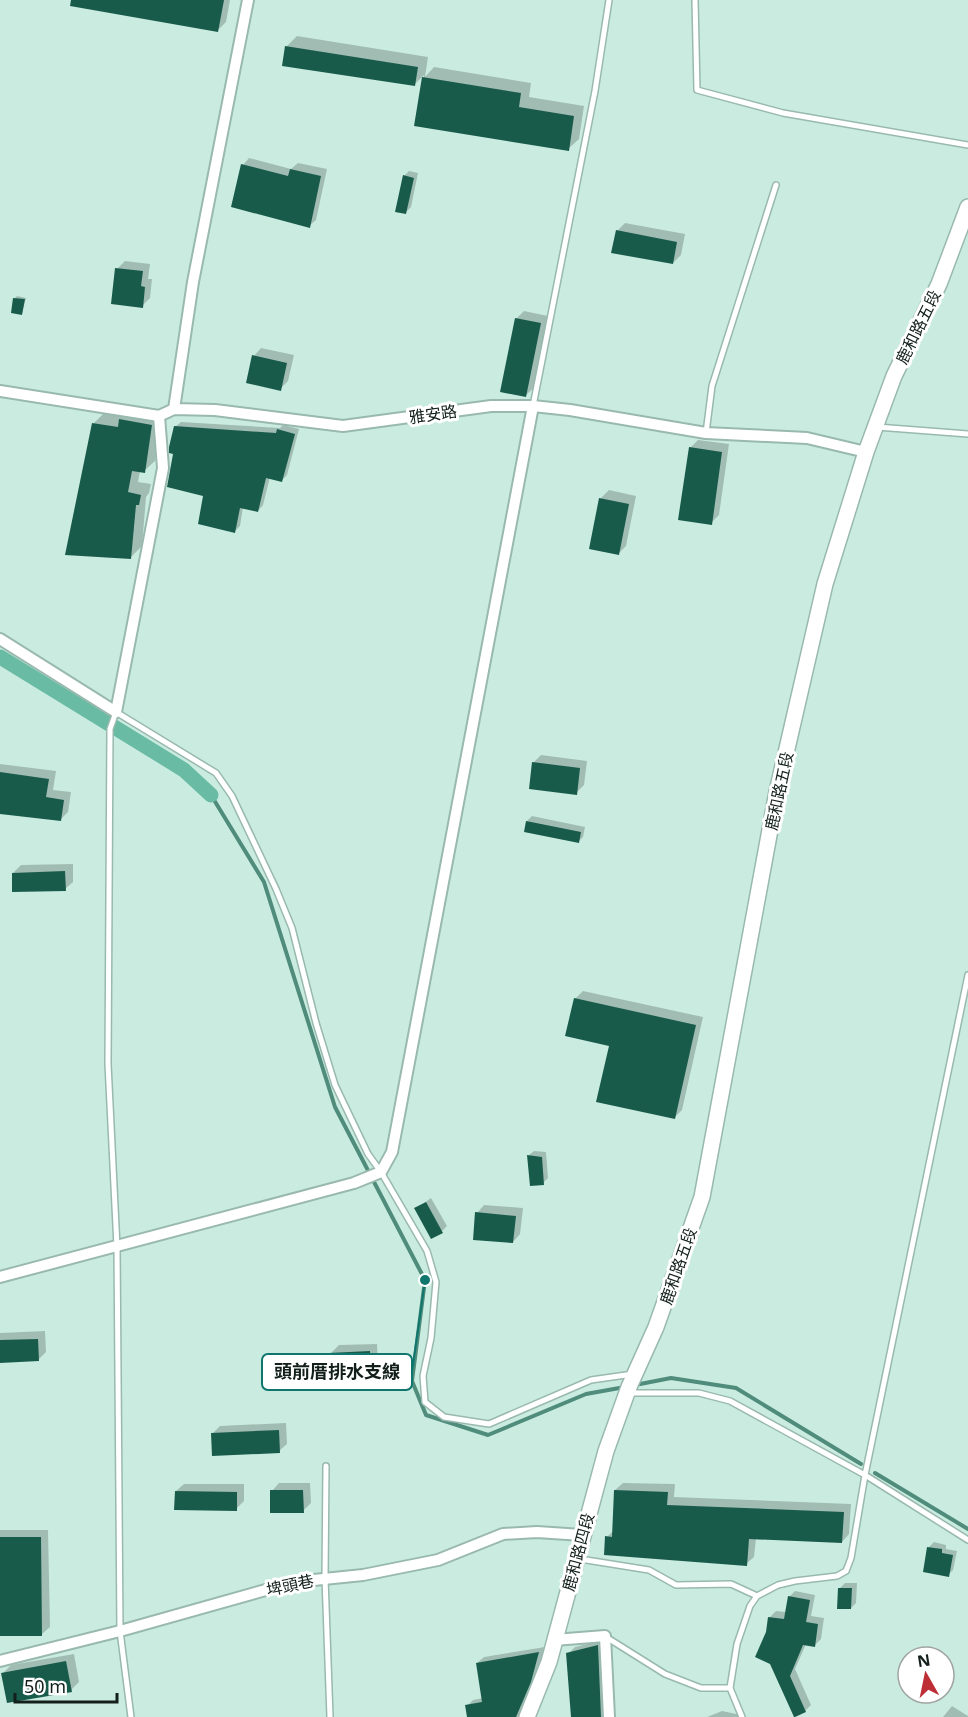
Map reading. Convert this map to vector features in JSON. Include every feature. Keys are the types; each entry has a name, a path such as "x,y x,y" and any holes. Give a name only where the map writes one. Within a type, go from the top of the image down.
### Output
{"main road":[{"name":"鹿和路五段","path":"631,1383 656,1327 702,1197 777,792 825,585 866,452 894,376 939,284 968,207"},
{"name":"鹿和路四段","path":"527,1717 549,1662 606,1451 631,1383"}],"street":[{"path":"174,409 193,282 248,0"},
{"path":"0,391 159,416 163,468 116,712 0,639"},
{"name":"雅安路","path":"159,416 174,409 215,410 343,426 491,406 533,406 706,433 807,438 866,452"},
{"path":"0,1277 354,1184 381,1172 392,1152 533,406"},
{"name":"埤頭巷","path":"0,1661 120,1631 294,1582 363,1575 438,1560 503,1534 537,1532 582,1535"},
{"path":"554,1640 605,1636 609,1717"}],"lane":[{"path":"533,406 595,91 609,0"},
{"path":"695,0 697,90 783,113 968,145"},
{"path":"706,433 712,386 776,185"},
{"path":"876,426 968,434"},
{"path":"131,1717 120,1631 117,1247 108,1064 110,729 116,712 216,773 232,796 276,889 292,927 316,1023 335,1085 368,1154 427,1251 436,1281 431,1338 423,1376 425,1402 432,1409 444,1417 489,1424 591,1380 631,1383 699,1393 730,1401 865,1475 968,1540"},
{"path":"742,1717 730,1688 737,1644 750,1606 757,1596 778,1585 834,1577 846,1571 851,1558 865,1475 968,975"},
{"path":"326,1466 325,1578 330,1717"},
{"path":"575,1559 649,1570 676,1585 731,1584 757,1596"},
{"path":"605,1636 665,1674 701,1689 730,1688"}],"building":[{"path":"71,0 224,0 218,32 70,6"},
{"path":"285,46 418,67 415,86 282,66"},
{"path":"422,77 521,93 519,107 574,116 569,151 414,126"},
{"path":"241,164 288,176 290,169 321,176 310,228 231,207"},
{"path":"403,175 414,178 406,214 395,212"},
{"path":"616,230 677,242 673,264 611,253"},
{"path":"115,268 143,271 141,286 145,287 143,308 111,304"},
{"path":"13,298 25,299 22,315 11,313"},
{"path":"515,318 541,323 526,397 500,392"},
{"path":"252,355 287,363 281,391 246,383"},
{"path":"119,419 152,425 145,473 132,471 128,492 141,495 139,505 136,505 131,559 65,555 92,423 118,427"},
{"path":"174,426 276,433 277,429 295,434 282,482 266,478 258,512 240,508 235,533 198,524 203,496 167,487 173,454 169,453 169,447"},
{"path":"689,447 722,452 712,525 678,520"},
{"path":"599,498 629,504 619,555 589,549"},
{"path":"532,762 580,768 577,795 529,789"},
{"path":"0,772 49,779 46,797 64,800 61,821 0,814"},
{"path":"526,821 581,832 579,843 524,832"},
{"path":"65,871 66,891 12,892 12,873"},
{"path":"574,998 696,1025 675,1119 596,1102 609,1046 565,1036"},
{"path":"527,1155 542,1157 544,1185 530,1186"},
{"path":"426,1202 443,1233 431,1239 414,1208"},
{"path":"475,1212 516,1216 513,1243 473,1240"},
{"path":"38,1339 39,1361 0,1363 0,1340"},
{"path":"370,1351 371,1376 330,1377 329,1353"},
{"path":"279,1430 280,1453 212,1456 211,1433"},
{"path":"270,1490 303,1490 304,1513 270,1513"},
{"path":"614,1490 668,1492 667,1505 844,1512 842,1543 749,1539 747,1566 604,1555 605,1536 612,1537"},
{"path":"175,1491 237,1492 237,1511 174,1510"},
{"path":"0,1537 41,1537 42,1636 0,1636"},
{"path":"927,1547 942,1549 942,1553 953,1555 949,1577 923,1572"},
{"path":"838,1588 852,1588 851,1609 837,1609"},
{"path":"788,1596 810,1600 806,1622 818,1624 815,1647 803,1645 790,1676 806,1712 795,1717 770,1664 755,1657 766,1632 768,1617 784,1619"},
{"path":"598,1645 601,1717 571,1717 566,1653"},
{"path":"539,1652 531,1682 516,1717 467,1717 465,1705 482,1702 476,1663"},
{"path":"66,1661 72,1692 7,1703 1,1673"}],"waterway":[{"path":"0,657 184,770 211,795"},
{"path":"211,795 264,882 335,1107 425,1280 412,1381 426,1415 488,1435 586,1394 625,1387"},
{"path":"635,1385 671,1378 736,1388 861,1464"},
{"path":"875,1473 968,1529"}],"place":[{"name":"頭前厝排水支線","path":"425,1280"}]}
